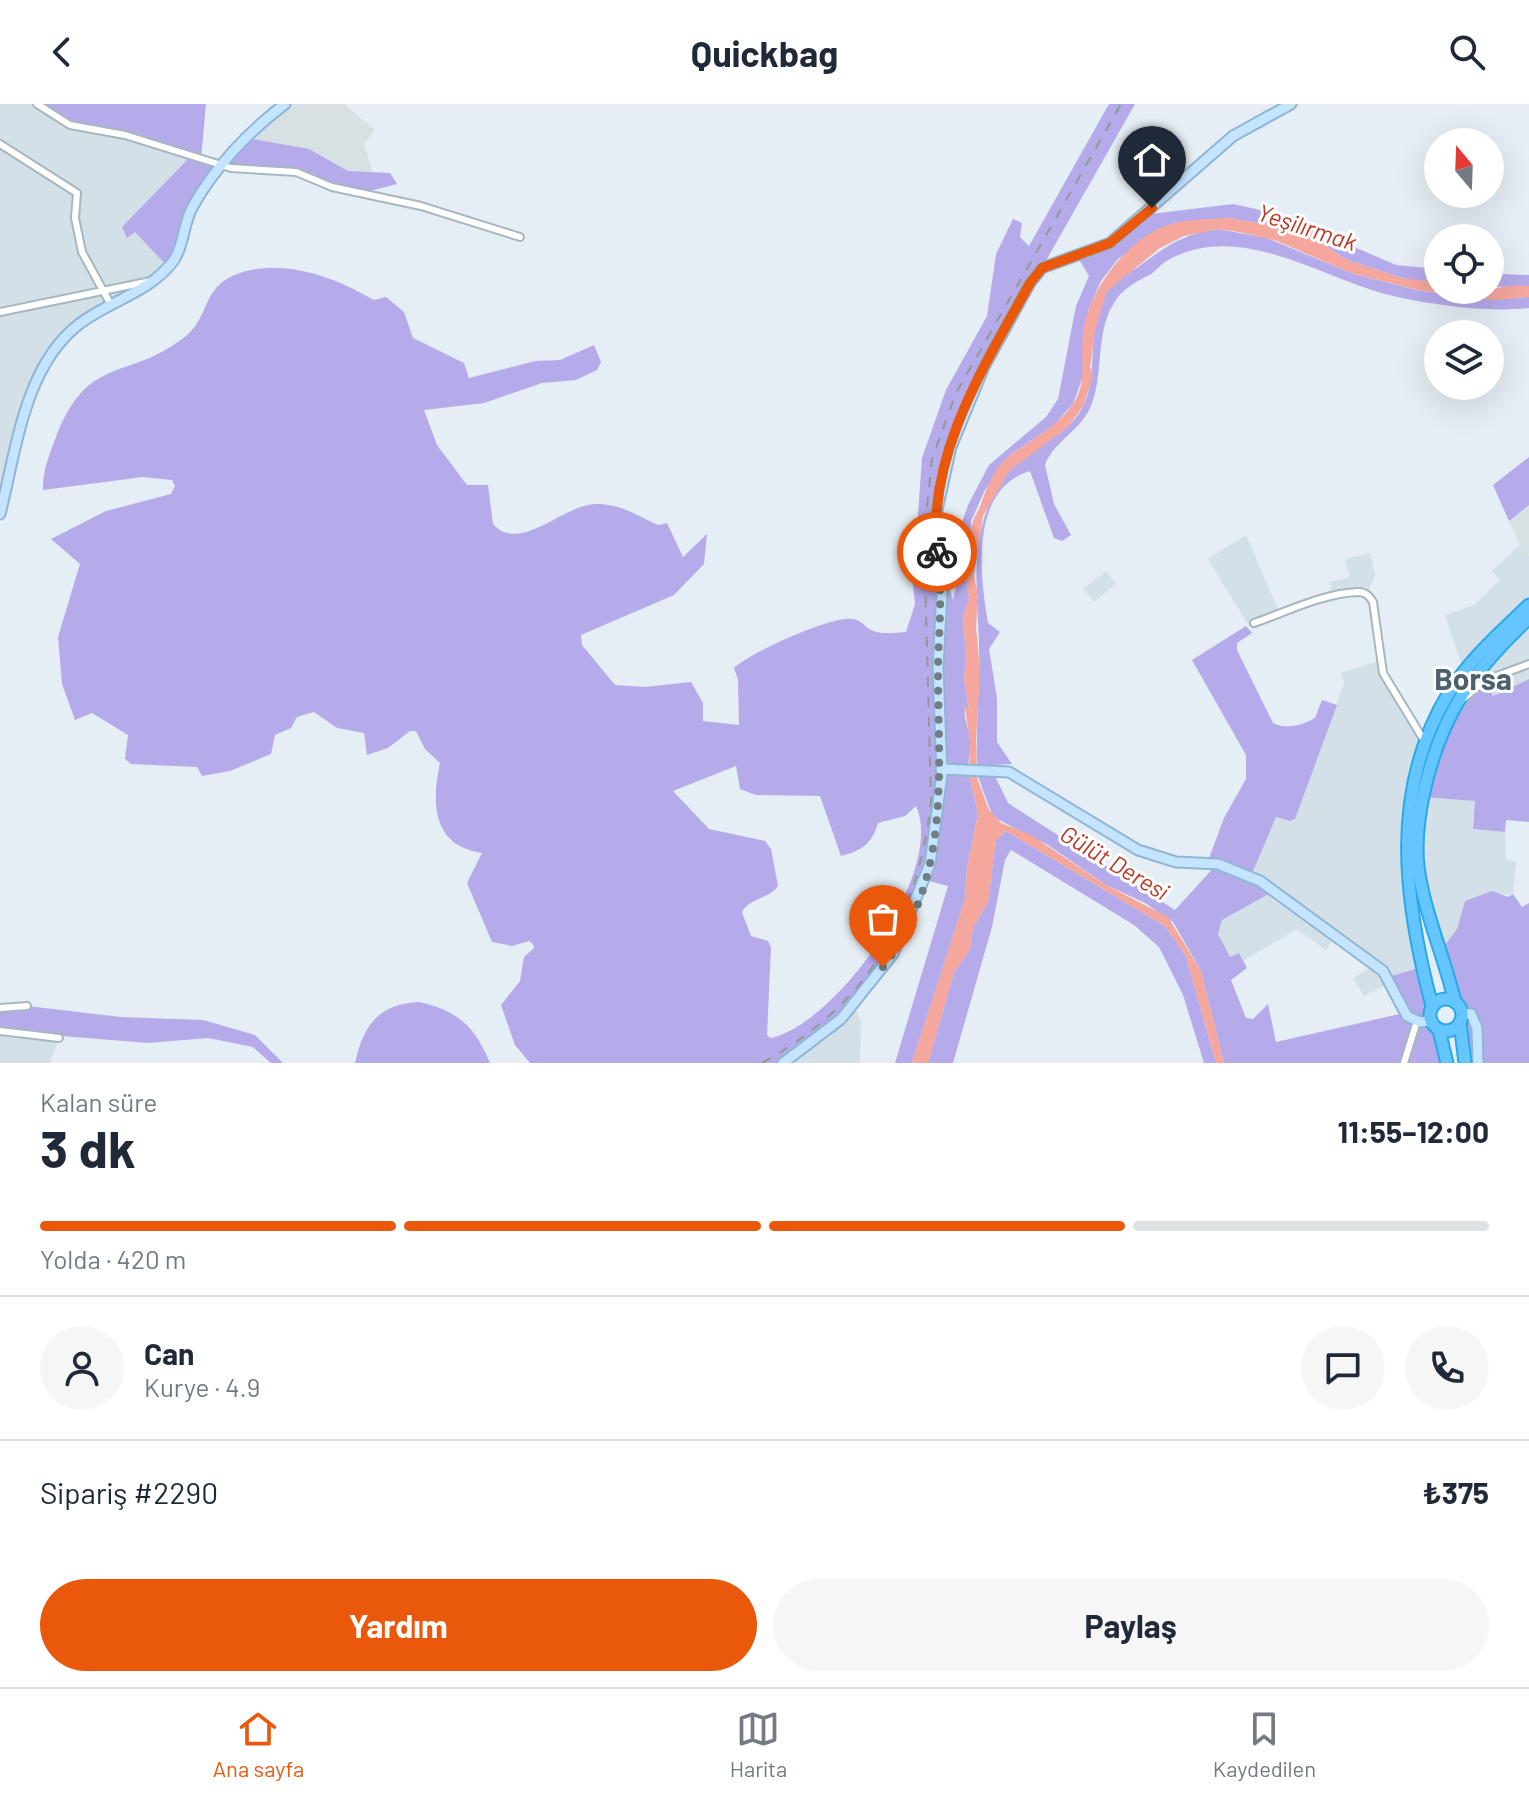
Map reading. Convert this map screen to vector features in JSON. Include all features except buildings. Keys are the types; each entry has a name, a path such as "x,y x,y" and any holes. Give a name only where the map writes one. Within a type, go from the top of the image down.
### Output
{"highway":[{"path":"1447,1063 1435,1026 1414,934 1407,866 1408,821 1425,742 1458,681 1490,641 1529,605"},
{"path":"1465,1063 1459,1013 1421,883 1417,844 1421,803 1434,750 1455,702 1496,649 1529,618"},
{"path":"1432,1006 1443,1000 1459,1013"},
{"path":"1435,1026 1452,1030 1459,1013"}],"street":[{"path":"37,104 70,125 125,135 222,166 288,170 332,187 421,206 520,237"},
{"path":"0,514 21,428 49,360 78,324 154,280 176,258 190,211 222,166 259,126 285,104"},
{"path":"783,1063 855,1005 893,954 930,864 946,769 938,667 942,604 937,510 951,447 984,367 1030,283 1042,268 1110,243 1233,136 1291,104"},
{"path":"0,144 77,193 75,218 82,252 111,305"},
{"path":"0,312 154,280"},
{"path":"1254,623 1358,592 1367,594 1373,602 1383,673 1425,742"},
{"path":"1455,702 1469,696 1486,680 1529,664"},
{"path":"946,769 985,770 1018,776 1150,856 1176,862 1208,861 1260,881 1383,971 1402,1009 1417,1021 1435,1026"},
{"path":"0,1008 27,1006"},
{"path":"1459,1013 1471,1014 1476,1022 1478,1063"},
{"path":"1404,1063 1417,1021"},
{"path":"0,1031 59,1038"}],"shaded area":[{"path":"0,104 37,104 92,129 192,156 142,209 140,207 135,231 168,267 96,313 56,349 28,406 0,514"},
{"path":"37,104 206,104 201,159 222,166 208,183 168,267 135,232 127,238 122,227 191,156 125,135 81,128"},
{"path":"285,104 344,104 375,130 364,144 373,173 348,171 315,152 247,138"},
{"path":"1109,104 1135,104 968,398 939,493 942,566 953,600 957,583 955,543 968,505 989,465 1046,417 1058,399 1076,306 1089,276 1077,256 1093,251 1143,215 1233,204 1297,218 1396,265 1424,268 1424,282 1402,278 1347,260 1303,231 1229,218 1169,225 1118,259 1101,281 1083,331 1083,376 1073,404 1053,426 1010,455 985,490 963,547 969,598 963,617 964,678 970,717 965,706 965,715 970,749 968,766 942,766 942,774 969,774 978,814 967,868 965,899 912,1063 895,1063 948,886 925,880 907,927 855,1005 783,1063 530,1063 515,1045 501,1005 520,981 524,957 534,948 533,944 529,941 512,946 492,942 467,883 482,853 466,849 445,833 436,808 440,763 425,749 416,731 410,731 388,748 367,755 364,733 337,728 314,712 297,717 291,728 275,735 271,754 230,771 202,776 197,767 131,764 125,759 128,735 92,713 75,720 62,684 58,637 80,564 51,539 106,511 171,494 175,486 172,480 143,477 43,490 51,450 68,410 82,392 96,380 165,350 186,336 215,290 234,275 267,268 299,270 331,279 374,300 386,297 404,312 413,338 464,363 469,378 535,361 560,360 594,345 601,362 597,370 576,380 542,383 484,403 424,410 437,445 467,485 488,485 493,524 503,532 515,534 528,531 568,512 603,504 658,525 667,523 683,557 707,534 704,564 674,595 581,635 582,645 615,685 644,687 691,682 703,703 703,721 739,725 738,680 734,668 757,653 792,636 843,619 855,620 877,632 906,632 915,604 911,566 916,542 922,458 946,390 987,316 996,254 1013,219 1022,223 1020,237 1029,246","holes":["736,766 740,789 756,795 820,796 841,856 865,846 878,823 905,816 916,806 921,834 915,868 901,904 880,941 854,976 826,1005 797,1027 771,1038 767,1035 771,948 768,941 751,936 742,912 778,886 771,849 765,841 709,829 673,791"]},
{"path":"247,138 309,149 348,171 390,173 397,184 362,193 307,176 222,166"},
{"path":"1229,218 1303,231 1347,260 1402,278 1424,281 1424,291 1351,273 1277,241 1218,229 1184,236 1160,248 1107,291 1095,330 1090,367 1093,377 1083,406 1068,427 1009,471 983,516 974,575 978,596 976,627 980,671 977,778 989,810 1001,823 1031,835 1106,885 1168,917 1201,971 1224,1063 1216,1063 1186,956 1165,926 1006,831 996,840 988,902 973,928 970,949 954,972 928,1063 912,1063 965,899 967,868 978,814 969,774 970,741 964,702 969,710 964,678 963,617 969,598 962,547 964,535 971,531 989,483 1001,464 1053,426 1078,396 1087,316 1102,282 1114,266 1127,251 1158,229 1201,219"},
{"path":"1218,229 1267,238 1351,273 1424,291 1424,302 1385,294 1275,255 1247,248 1219,246 1192,250 1165,262 1126,289 1114,303 1104,328 1095,395 1090,408 1045,465 1054,504 1071,535 1062,541 1054,538 1030,471 1010,481 997,496 988,515 982,559 988,623 1000,632 989,649 997,698 997,742 1012,764 977,766 979,649 976,573 982,524 991,500 1012,467 1064,430 1081,410 1091,380 1097,318 1112,285 1157,253 1195,234"},
{"path":"1504,274 1529,275 1529,286 1504,287"},
{"path":"1504,286 1529,286 1529,297 1504,299"},
{"path":"1529,297 1529,308 1437,304 1504,304 1504,298"},
{"path":"1529,457 1529,505 1509,521 1493,485"},
{"path":"1529,505 1529,555 1520,545 1509,521"},
{"path":"1246,535 1280,614 1249,626 1208,559"},
{"path":"1520,545 1529,555 1529,605 1464,672 1445,615 1474,605 1500,580 1492,571"},
{"path":"1370,553 1375,575 1367,594 1334,598 1330,582 1350,577 1345,559"},
{"path":"1106,571 1116,584 1094,602 1083,589"},
{"path":"1529,618 1529,679 1493,696 1486,681 1459,694"},
{"path":"1246,626 1252,633 1237,643 1237,650 1273,723 1300,725 1315,718 1322,700 1337,705 1295,819 1290,821 1276,817 1251,876 1276,890 1222,920 1218,934 1230,957 1239,953 1247,968 1231,980 1246,1018 1253,1019 1268,1004 1276,1042 1404,1013 1388,977 1422,967 1432,1006 1430,1018 1439,1030 1447,1063 1224,1063 1201,971 1173,922 1145,903 1106,885 1048,845 993,817 977,774 994,774 1008,803 1175,910 1217,864 1208,861 1224,818 1246,779 1246,755 1192,660"},
{"path":"1379,661 1425,742 1408,821 1422,967 1364,996 1353,978 1375,965 1334,938 1326,950 1297,929 1243,961 1239,953 1230,958 1218,934 1222,920 1275,891 1251,877 1267,834 1276,816 1289,821 1295,818 1344,683 1341,673"},
{"path":"1529,679 1529,822 1506,820 1505,832 1473,829 1475,801 1422,797 1446,719 1486,680 1493,696"},
{"path":"1422,797 1475,801 1473,829 1505,832 1506,860 1516,862 1513,894 1465,901 1457,929 1442,949 1421,883"},
{"path":"1006,831 1165,926 1186,956 1216,1063 1204,1063 1183,995 1159,947 1134,925 1011,850 1005,860 992,927 953,1063 928,1063 954,972 970,949 973,928 988,902 996,840"},
{"path":"1492,891 1508,897 1513,894 1522,907 1529,903 1529,1063 1465,1063 1461,1011 1455,1002 1442,949 1457,929 1465,901"},
{"path":"419,1002 445,1010 464,1022 490,1063 355,1063 363,1038 375,1019 393,1007"},
{"path":"855,1005 861,1022 860,1063 783,1063"},
{"path":"27,1006 121,1017 203,1020 255,1035 283,1063 271,1063 253,1047 208,1038 148,1043 0,1031 0,1008"},
{"path":"0,1031 59,1038 50,1063 0,1063"}],"railway":[{"path":"762,1063 799,1040 831,1014 858,985 881,954 900,920 914,883 925,843 931,800 924,536 932,459 956,393 1121,104"}],"way so far":[{"path":"883,967 907,927 921,893 935,843 942,774 938,667 942,604 937,552"}],"district":[{"name":"Borsa","path":"1473,680"}],"route":[{"path":"937,552 937,510 945,464 968,398 1030,283 1042,268 1110,243 1152,208"}],"water label":[{"name":"Yeşilırmak","path":"1307,228"},
{"name":"Gülüt Deresi","path":"1114,863"}]}
